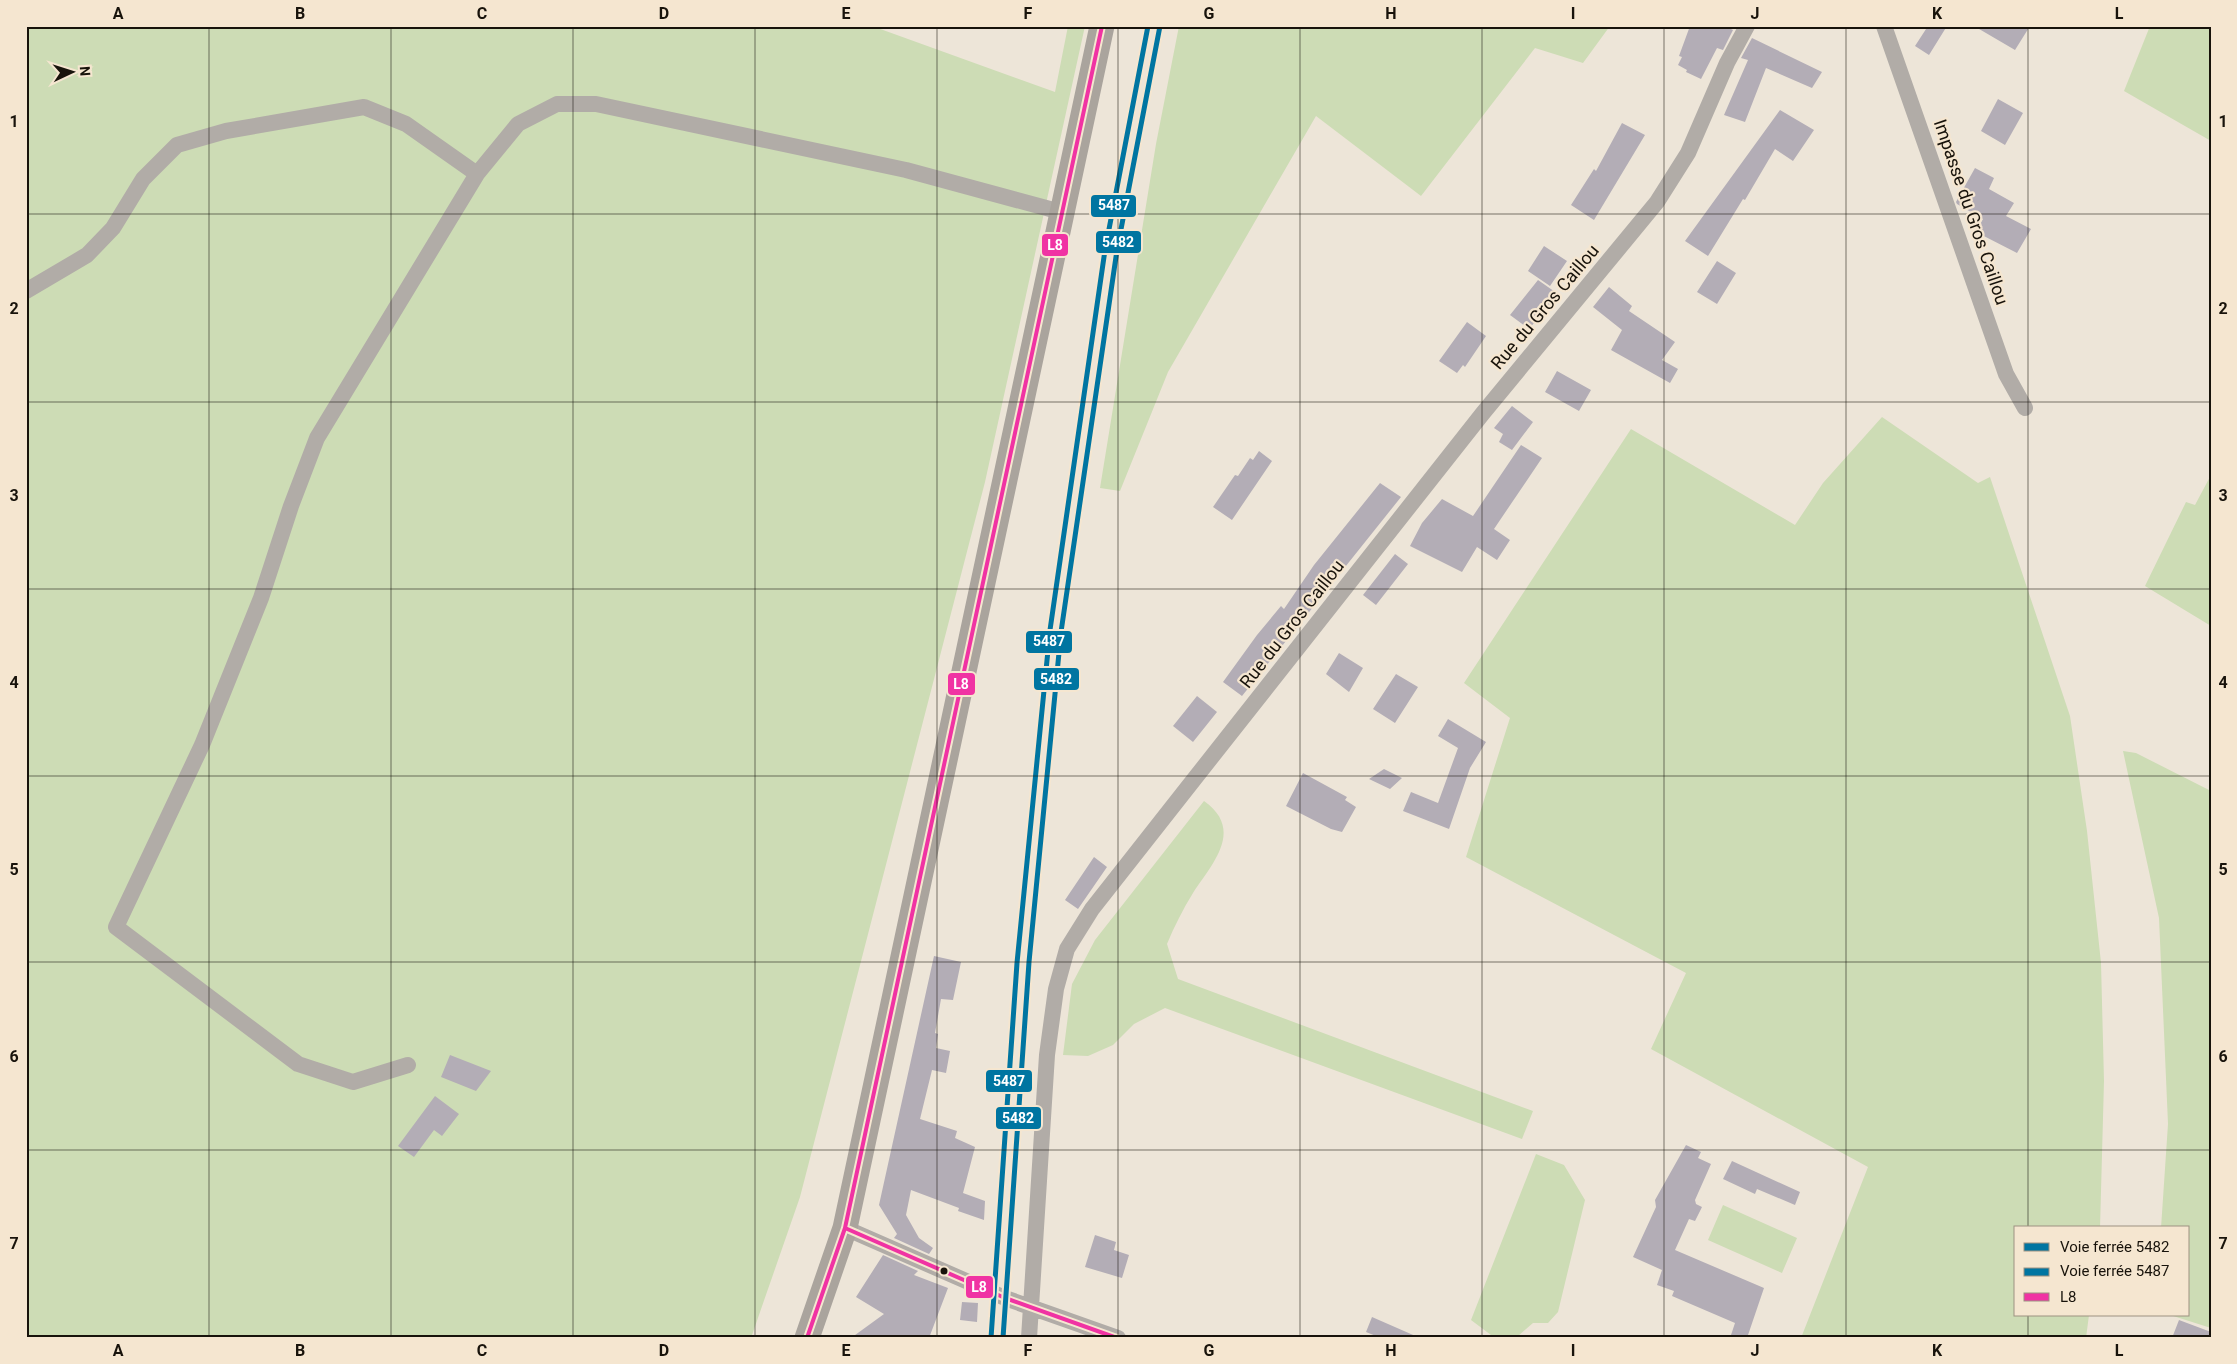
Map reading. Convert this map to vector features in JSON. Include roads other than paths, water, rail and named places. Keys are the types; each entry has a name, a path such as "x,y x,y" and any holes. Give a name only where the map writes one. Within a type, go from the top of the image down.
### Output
{"main road":[{"path":"807,1338 845,1228 1102,26"}],"street":[{"name":"Rue du Gros Caillou","path":"1029,1338 1030,1307 1034,1289 1047,1055 1056,989 1067,949 1092,909 1483,413 1657,202 1688,154 1727,63 1747,26"},
{"name":"Impasse du Gros Caillou","path":"1884,26 2006,374 2025,408"},
{"path":"408,1065 353,1082 298,1064 116,926 202,745 261,598 291,506 317,438 477,174 518,124 557,104 596,104 906,170 1061,212"},
{"path":"26,291 87,255 113,228 143,179 178,145 226,131 364,108 406,124 477,174"},
{"path":"845,1228 1030,1307 1118,1338"}],"rail line":[{"name":"5487","path":"991,1338 1017,963 1050,630 1105,250 1148,26"},
{"name":"5482","path":"1003,1338 1029,962 1061,632 1117,250 1160,26"}]}
